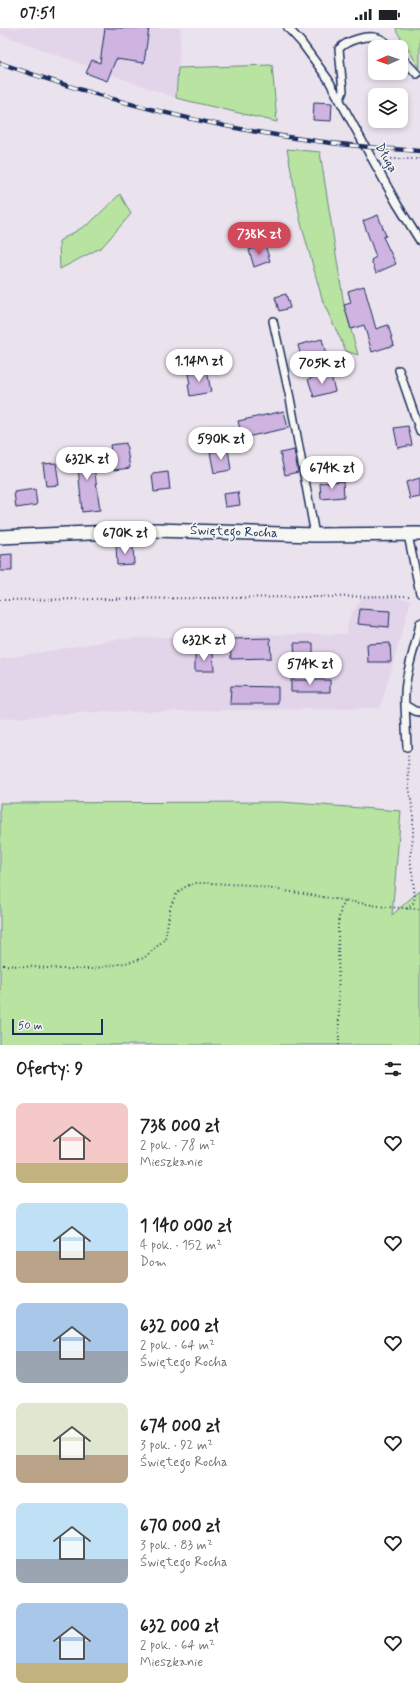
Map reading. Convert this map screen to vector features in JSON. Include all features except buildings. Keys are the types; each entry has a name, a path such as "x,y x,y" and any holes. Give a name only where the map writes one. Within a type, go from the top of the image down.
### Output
{"street":[{"name":"Świętego Rocha","path":"0,537 156,530 315,535 414,534"}],"lane":[{"name":"Długa","path":"288,28 301,42 328,79 400,210 420,241"},
{"path":"340,99 343,91 339,49 344,44 368,37 377,37 381,40"},
{"path":"408,64 417,74"},
{"path":"273,321 290,398 315,535"},
{"path":"399,370 420,431"},
{"path":"414,534 420,593"},
{"path":"407,748 404,692 407,673 418,640 420,623"},
{"path":"405,704 415,711 420,712"}],"path":[{"path":"376,165 390,159 420,159"},
{"path":"0,600 412,596"},
{"path":"407,748 409,787 413,812 413,837 410,858 415,897 413,903 407,909"},
{"path":"3,965 64,969 92,968 130,962 144,958 165,939 171,905 176,895 184,888 194,883 210,882 248,885 346,901 420,910"},
{"path":"339,1045 338,923 341,908 346,901"}],"shaded area":[{"path":"0,28 181,28 176,98 0,34"},
{"path":"365,594 411,600 380,708 92,712 0,719 0,659 120,639 211,635 346,634 350,616"}],"green space":[{"path":"396,28 420,28 420,68 408,49 408,40 402,40"},
{"path":"272,65 277,122 176,98 178,68"},
{"path":"287,149 320,152 344,305 358,355 346,351 323,302 301,223"},
{"path":"120,194 131,214 102,247 60,269 59,241 90,223"},
{"path":"281,802 401,811 392,915 420,890 420,1045 0,1045 0,803"}],"railway":[{"path":"0,63 102,96 207,122 313,141 420,151"}]}
